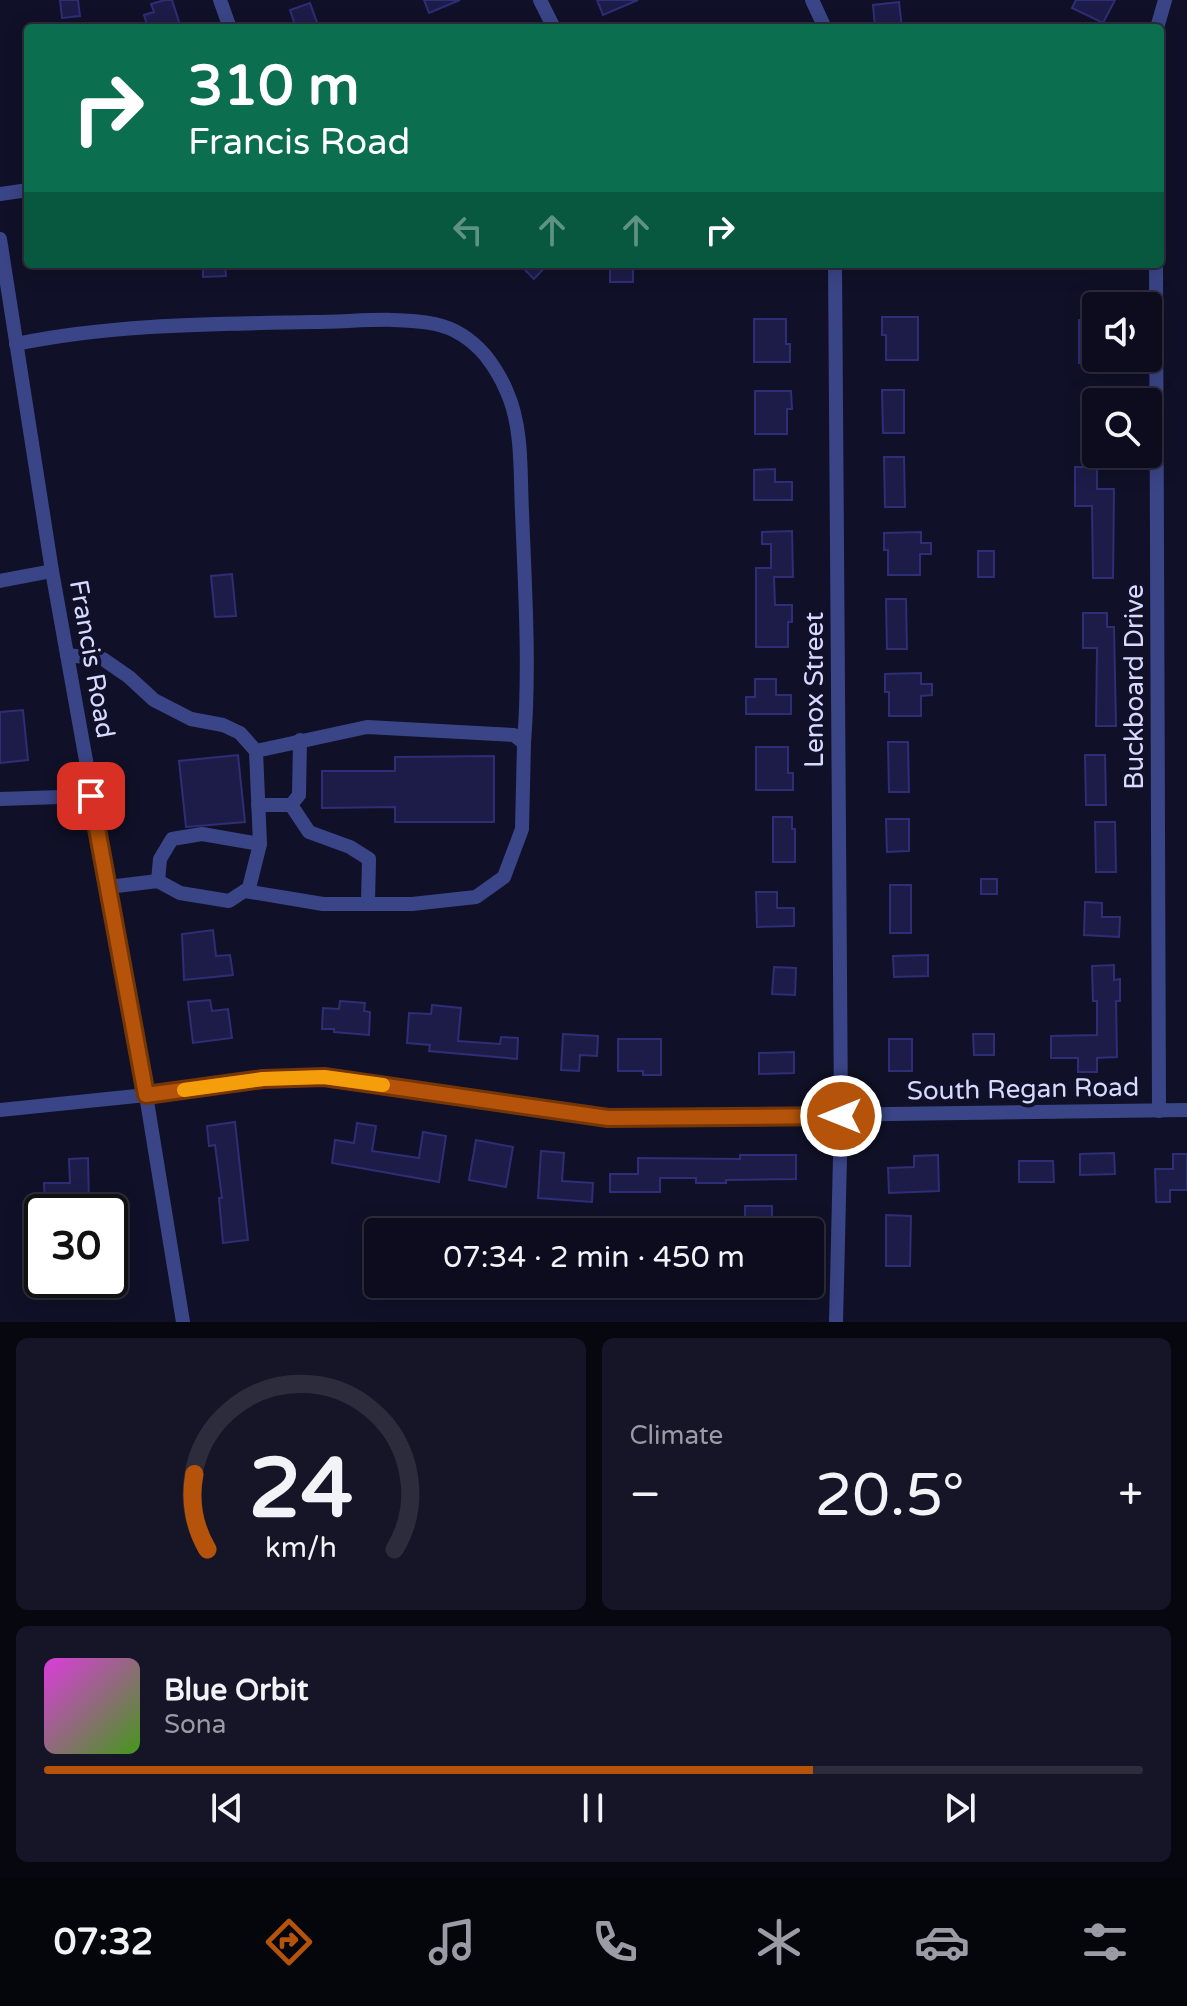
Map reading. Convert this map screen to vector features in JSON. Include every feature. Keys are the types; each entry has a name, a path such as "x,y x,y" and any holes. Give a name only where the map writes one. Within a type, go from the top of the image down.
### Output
{"street":[{"path":"220,0 229,24"},
{"path":"540,0 552,24"},
{"path":"812,0 823,24"},
{"path":"1158,24 1165,0"},
{"path":"0,194 24,191"},
{"name":"Francis Road","path":"0,239 52,571 146,1095 183,1322"},
{"name":"Lenox Street","path":"835,268 841,1116 836,1322"},
{"name":"Buckboard Drive","path":"1156,268 1159,1111"},
{"path":"16,344 135,328 224,323 398,321 434,324 460,333 486,356 508,393 519,444 526,710 522,829 504,877 476,897 412,904 323,904 245,891"},
{"path":"0,581 52,571"},
{"path":"67,655 103,659 154,700 191,719 223,725 240,733 256,751 260,844 249,888 229,901 180,893 158,881 108,887"},
{"path":"256,751 367,727 514,735 524,743"},
{"path":"291,805 299,795 300,740"},
{"path":"0,799 91,796"},
{"path":"258,805 291,805"},
{"path":"291,805 309,832 350,847 369,859 368,902"},
{"path":"158,881 160,859 172,839 202,834 260,844"},
{"name":"South Regan Road","path":"0,1110 263,1079 324,1077 608,1118 1187,1110"}],"building":[{"path":"60,0 78,0 80,16 62,18"},
{"path":"172,0 180,24 147,24 144,15 154,12 151,4"},
{"path":"424,0 460,0 429,13"},
{"path":"597,0 638,0 603,15"},
{"path":"1076,0 1115,0 1103,23 1072,8"},
{"path":"899,2 902,24 875,24 873,5"},
{"path":"310,3 318,24 295,24 290,10"},
{"path":"203,268 225,268 226,276 203,277"},
{"path":"523,268 544,268 534,279"},
{"path":"610,268 633,268 633,282 610,282"},
{"path":"882,317 918,317 918,360 886,360"},
{"path":"754,319 786,319 790,362 754,362"},
{"path":"1079,320 1082,320 1082,363 1079,363"},
{"path":"882,390 904,390 904,433 883,433"},
{"path":"755,391 791,391 792,409 787,409 787,434 755,434"},
{"path":"884,457 904,457 905,507 885,507"},
{"path":"1075,467 1097,468 1097,489 1114,489 1113,578 1093,578 1092,506 1075,506"},
{"path":"775,469 775,482 792,482 792,500 754,500 754,470"},
{"path":"792,531 793,577 774,577 775,605 792,605 788,647 756,647 756,568 771,568 771,544 762,544 762,532"},
{"path":"921,532 921,543 931,543 931,554 920,554 920,575 888,575 884,533"},
{"path":"978,551 994,551 994,577 978,577"},
{"path":"232,574 236,616 215,617 211,576"},
{"path":"886,599 906,599 907,649 887,649"},
{"path":"1083,613 1107,613 1107,627 1114,627 1116,726 1096,726 1097,648 1083,648"},
{"path":"921,673 921,684 932,684 932,695 921,696 921,716 889,716 885,674"},
{"path":"755,679 776,679 776,695 791,695 791,714 746,714 746,697 755,697"},
{"path":"23,710 28,760 0,763 0,712"},
{"path":"888,742 908,742 909,792 889,792"},
{"path":"756,747 788,747 788,773 793,773 793,790 756,790"},
{"path":"238,755 245,822 186,827 179,761"},
{"path":"1085,755 1105,755 1106,805 1086,805"},
{"path":"494,756 494,822 395,822 395,807 322,808 322,771 395,771 395,757"},
{"path":"773,817 792,817 795,862 773,862"},
{"path":"886,819 909,819 909,851 887,852"},
{"path":"1095,822 1115,822 1116,872 1096,872"},
{"path":"981,879 997,879 997,894 981,894"},
{"path":"890,885 911,885 911,933 890,933"},
{"path":"756,892 777,892 777,908 794,908 794,926 757,927"},
{"path":"1085,902 1102,903 1102,917 1120,917 1119,937 1084,935"},
{"path":"213,930 216,956 230,955 233,975 184,980 182,934"},
{"path":"928,955 928,976 894,977 893,956"},
{"path":"1114,965 1114,980 1120,979 1120,1001 1116,1001 1117,1057 1097,1058 1097,1072 1078,1072 1078,1058 1051,1058 1051,1036 1097,1035 1097,1001 1093,1001 1092,966"},
{"path":"774,967 796,968 795,995 772,994"},
{"path":"210,1000 212,1011 228,1009 232,1038 193,1043 188,1002"},
{"path":"340,1001 365,1003 364,1011 370,1012 369,1035 322,1029 323,1008 339,1009"},
{"path":"432,1005 461,1008 458,1041 500,1044 501,1037 518,1038 517,1059 429,1051 430,1045 407,1043 409,1013 431,1014"},
{"path":"563,1034 598,1036 597,1056 580,1055 579,1071 561,1070"},
{"path":"973,1034 994,1034 994,1055 974,1055"},
{"path":"618,1039 661,1039 661,1075 618,1071"},
{"path":"889,1039 912,1039 912,1071 889,1071"},
{"path":"794,1052 794,1073 759,1074 759,1053"},
{"path":"235,1122 248,1240 223,1243 219,1198 222,1198 215,1145 209,1146 207,1126"},
{"path":"357,1123 376,1126 372,1151 419,1158 423,1132 446,1136 439,1182 332,1163 335,1140 354,1143"},
{"path":"476,1140 513,1147 506,1187 469,1180"},
{"path":"541,1151 564,1153 562,1181 593,1183 592,1202 538,1198"},
{"path":"1114,1153 1115,1174 1080,1175 1080,1154"},
{"path":"1173,1154 1187,1154 1187,1190 1170,1190 1170,1202 1156,1202 1155,1169 1173,1169"},
{"path":"740,1155 796,1155 796,1179 696,1183 696,1178 660,1178 660,1192 610,1192 610,1174 638,1174 638,1158 740,1159"},
{"path":"938,1155 939,1191 889,1193 888,1168 914,1167 914,1156"},
{"path":"88,1158 89,1194 44,1194 44,1183 70,1183 69,1159"},
{"path":"1019,1161 1053,1161 1054,1182 1019,1182"},
{"path":"745,1206 772,1206 772,1218 745,1218"},
{"path":"886,1215 911,1216 910,1266 886,1266"}],"slow traffic":[{"path":"184,1090 263,1079 324,1077 383,1085"}],"route":[{"path":"91,796 146,1095 263,1079 324,1077 608,1118 841,1116"}]}
